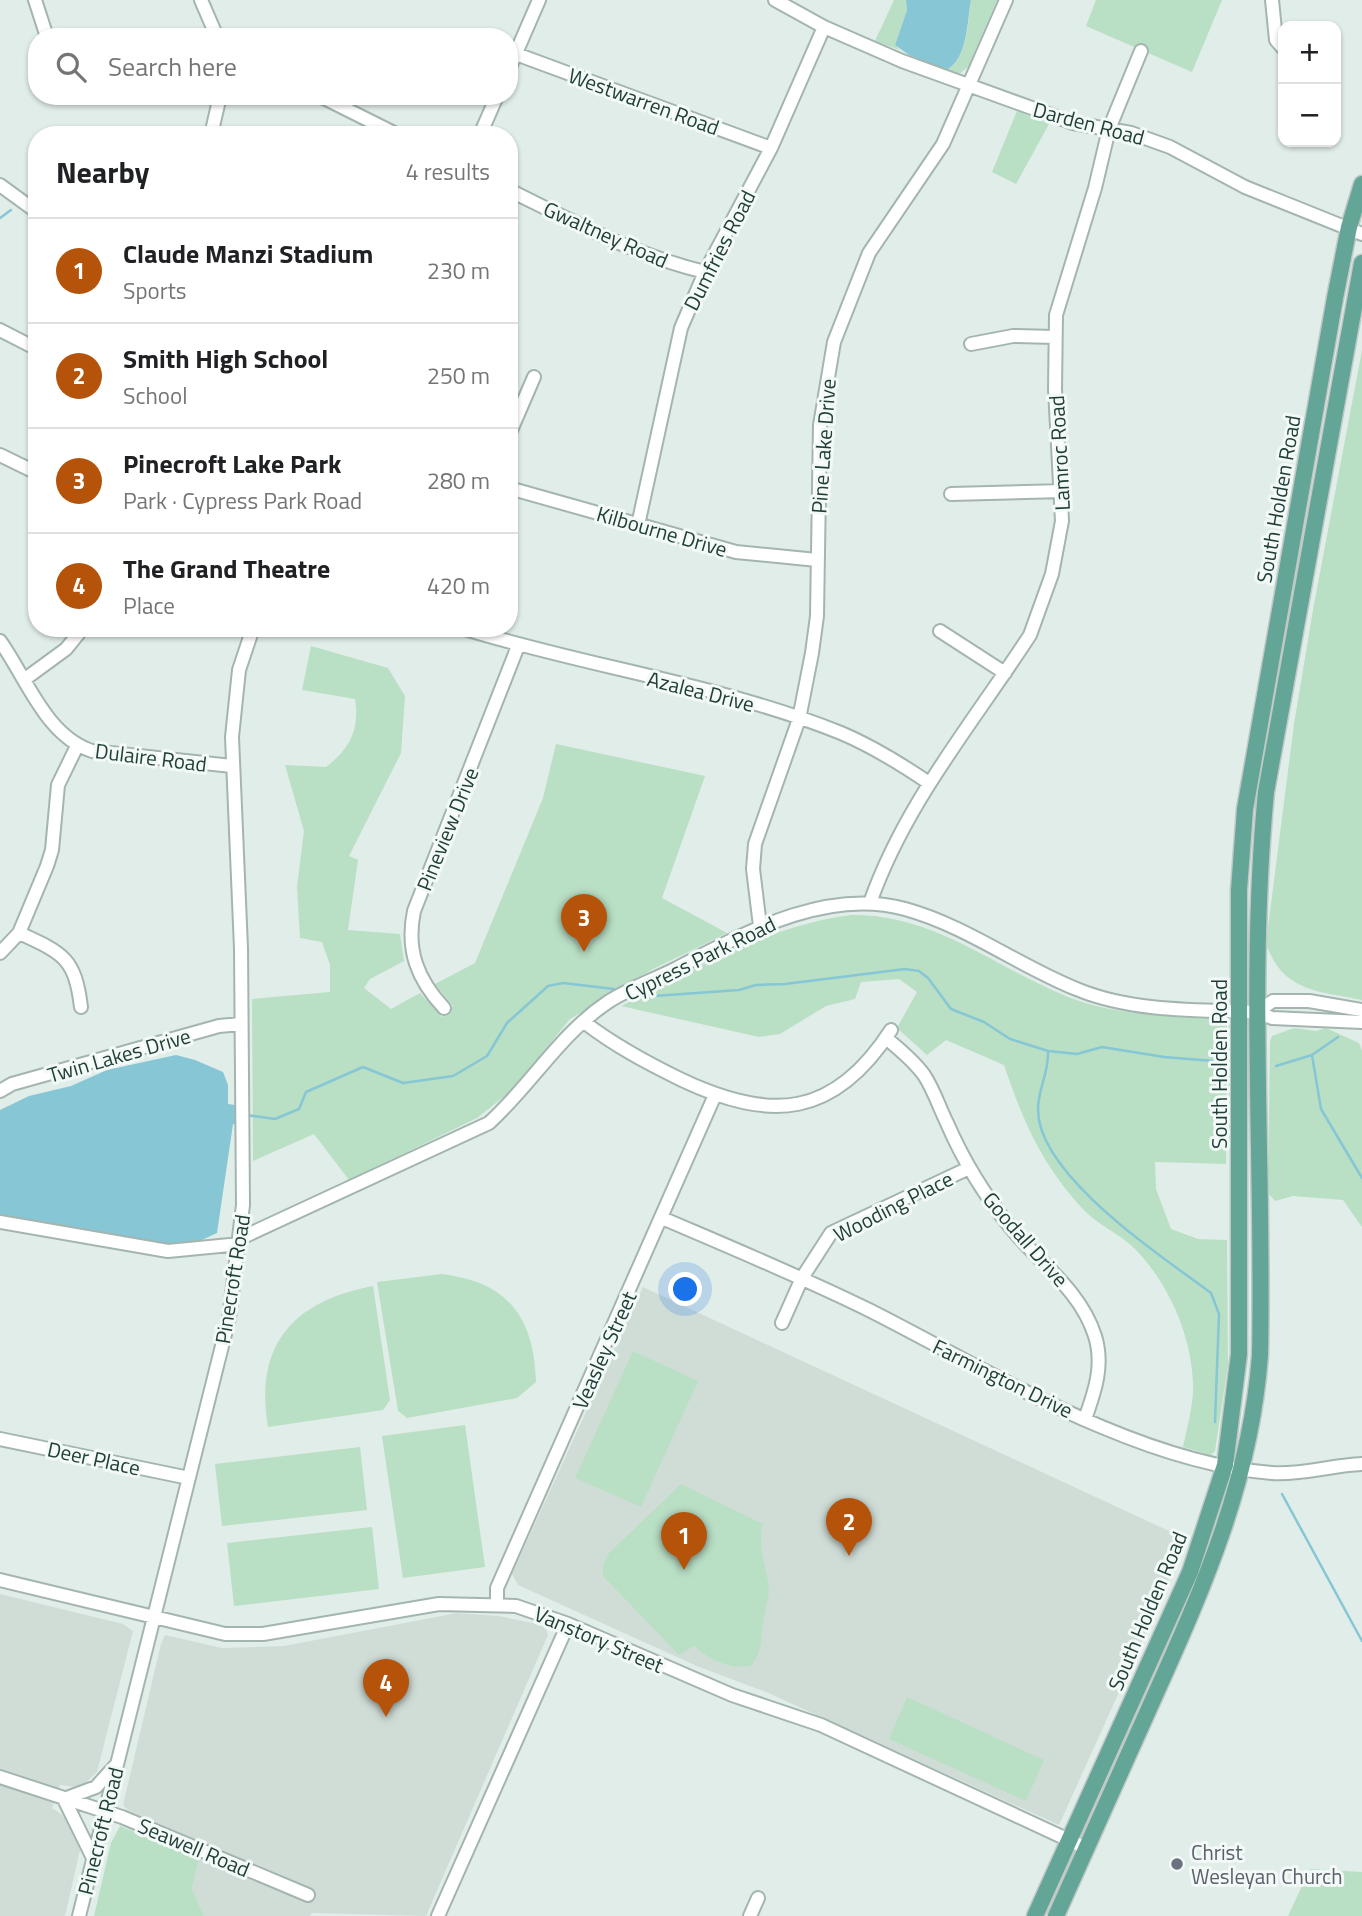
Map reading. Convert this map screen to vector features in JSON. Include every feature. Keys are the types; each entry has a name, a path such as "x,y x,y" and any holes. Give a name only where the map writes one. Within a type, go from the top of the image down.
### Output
{"main road":[{"name":"South Holden Road","path":"1035,1916 1190,1572 1225,1465 1239,1354 1239,890 1245,809 1356,231 1362,184"},
{"name":"South Holden Road","path":"1056,1916 1207,1579 1243,1469 1257,1392 1260,1355 1257,909 1266,792 1362,263"}],"street":[{"path":"35,0 44,28"},
{"path":"201,0 213,28"},
{"path":"518,49 539,0"},
{"name":"Darden Road","path":"775,0 824,27 902,61 1073,123 1109,129 1170,147 1245,187 1356,231"},
{"name":"Pine Lake Drive","path":"760,926 753,869 755,844 799,719 817,615 820,425 834,341 869,253 943,144 1006,0"},
{"path":"1272,0 1278,42"},
{"name":"Dumfries Road","path":"638,525 681,328 705,272 771,148 824,27"},
{"name":"Lamroc Road","path":"870,903 895,840 929,783 1030,635 1043,605 1058,548 1063,491 1055,389 1055,337 1061,293 1095,188 1109,129 1141,51"},
{"name":"Westwarren Road","path":"518,55 771,148"},
{"path":"213,126 218,105"},
{"path":"338,105 380,126"},
{"path":"484,126 493,105"},
{"path":"0,185 28,205"},
{"name":"Gwaltney Road","path":"518,195 604,238 666,263 705,272"},
{"path":"0,330 28,344"},
{"path":"971,344 1013,335 1055,337"},
{"path":"518,414 534,377"},
{"path":"0,455 28,469"},
{"name":"Kilbourne Drive","path":"518,491 755,556 817,560"},
{"path":"951,494 1063,491"},
{"path":"940,631 1005,673"},
{"path":"25,678 66,649 76,637"},
{"name":"Pinecroft Road","path":"79,1916 229,1318 241,1241 241,948 232,766 234,698 239,670 250,637"},
{"name":"Azalea Drive","path":"490,637 735,697 842,733 891,758 929,783"},
{"name":"Dulaire Road","path":"0,641 59,733 77,746 92,751 232,766"},
{"name":"Pineview Drive","path":"444,1009 425,985 411,952 410,933 414,911 518,646"},
{"path":"0,953 19,933 49,858 58,785 77,746"},
{"name":"Cypress Park Road","path":"241,1241 489,1123 511,1103 558,1046 608,1002 760,926 782,918 870,903 906,909 945,924 1096,996 1163,1006 1257,1012"},
{"path":"19,933 70,963 78,979 81,1007"},
{"path":"1257,1012 1273,1001 1309,1001 1362,1010"},
{"path":"1257,1012 1272,1018 1362,1022"},
{"path":"584,1023 636,1058 715,1096"},
{"name":"Twin Lakes Drive","path":"1,1089 219,1026 241,1024"},
{"name":"Goodall Drive","path":"715,1096 766,1108 812,1100 835,1088 888,1034 924,1076 969,1168 1012,1230 1073,1293 1086,1314 1096,1338 1099,1361 1098,1385 1085,1419"},
{"name":"Veasley Street","path":"497,1605 497,1588 715,1096"},
{"name":"Wooding Place","path":"782,1323 802,1278 831,1233 969,1168"},
{"name":"Farmington Drive","path":"662,1218 802,1278 1085,1419 1169,1450 1243,1469 1285,1473 1362,1464"},
{"path":"0,1222 168,1251 241,1241"},
{"name":"Deer Place","path":"0,1439 189,1478"},
{"name":"Vanstory Street","path":"0,1580 225,1634 263,1634 439,1604 516,1606 568,1623 710,1686 821,1725 1086,1848"},
{"path":"438,1916 568,1623"},
{"path":"93,1858 64,1799 96,1787 117,1764"},
{"name":"Seawell Road","path":"0,1777 122,1817 308,1895"},
{"path":"750,1916 758,1898"}],"shaded area":[{"path":"643,1287 1184,1538 1162,1597 1059,1825 766,1692 699,1667 518,1585 512,1574"},
{"path":"0,1594 123,1624 133,1631 97,1772 84,1784 74,1787 60,1785 52,1808 68,1819 80,1850 65,1916 0,1916"},
{"path":"457,1613 499,1616 537,1624 545,1627 548,1635 426,1916 312,1913 310,1916 204,1916 192,1889 202,1842 128,1810 123,1805 165,1635 222,1648 284,1646"}],"green space":[{"path":"894,0 906,0 907,10 895,45 900,50 875,41"},
{"path":"971,0 997,0 968,67 959,74 946,70 953,65 963,49"},
{"path":"1096,0 1222,0 1192,72 1086,26"},
{"path":"1017,111 1049,124 1016,184 992,172"},
{"path":"1362,350 1362,1000 1317,991 1292,980 1273,959 1266,943 1294,724"},
{"path":"311,646 388,668 405,696 401,753 349,856 358,860 348,930 400,934 404,961 370,979 364,988 391,1009 420,993 442,1017 453,1006 435,984 475,963 543,798 556,744 705,776 662,898 727,933 653,969 570,1019 511,1091 477,1118 349,1180 314,1134 253,1161 252,999 330,992 330,965 322,942 300,938 297,887 304,831 285,765 326,767 341,753 351,738 356,710 355,699 302,690"},
{"path":"851,915 910,923 937,933 1041,985 1086,1003 1143,1014 1220,1018 1227,1024 1226,1164 1155,1162 1156,1189 1171,1229 1198,1239 1227,1240 1228,1364 1215,1451 1211,1455 1183,1447 1192,1399 1192,1366 1183,1330 1159,1279 1130,1244 1082,1208 1055,1175 1026,1123 1004,1065 946,1040 927,1055 897,1028 917,992 899,979 861,982 855,999 826,1006 780,1034 759,1037 621,1006 761,939 820,921"},
{"path":"1294,1028 1316,1031 1326,1028 1359,1043 1362,1051 1362,1227 1343,1200 1293,1196 1275,1201 1268,1193 1270,1042 1272,1036"},
{"path":"442,1274 484,1285 513,1307 523,1321 530,1339 536,1382 517,1398 407,1418 398,1411 377,1282"},
{"path":"373,1286 390,1400 383,1410 268,1427 265,1398 267,1372 274,1350 286,1331 301,1315 321,1303"},
{"path":"633,1351 698,1381 641,1507 575,1478"},
{"path":"465,1425 485,1567 403,1578 382,1436"},
{"path":"360,1447 367,1510 222,1526 215,1464"},
{"path":"681,1484 763,1524 761,1546 769,1594 760,1650 752,1665 721,1663 694,1646 679,1655 603,1576 603,1565 609,1553"},
{"path":"372,1527 379,1589 234,1606 227,1543"},
{"path":"907,1697 1044,1760 1026,1801 889,1739"},
{"path":"120,1826 199,1858 192,1889 204,1916 94,1916 111,1843"},
{"path":"1310,1869 1362,1872 1362,1916 1288,1916"}],"water":[{"path":"906,0 971,0 963,49 953,65 946,70 909,55 895,45 907,10"},
{"path":"176,1055 223,1072 228,1085 228,1104 249,1107 250,1127 233,1124 217,1233 191,1245 172,1245 0,1218 0,1110 29,1096 71,1086 107,1070"}],"waterway":[{"path":"0,218 11,210"},
{"path":"640,997 739,990 756,985 785,984 905,969 919,971 928,978 951,1009 984,1022 1010,1039 1048,1051 1077,1054 1102,1047 1164,1057 1226,1062"},
{"path":"246,1115 275,1119 299,1109 306,1092 363,1067 403,1083 453,1076 487,1056 507,1023 548,986 563,983 614,989"},
{"path":"1276,1066 1312,1055 1338,1037"},
{"path":"1048,1051 1038,1109 1043,1134 1058,1161 1106,1212 1211,1293 1219,1314 1215,1422"},
{"path":"1312,1055 1321,1109 1362,1178"},
{"path":"1282,1494 1362,1641"}],"place":[{"name":"Pinecroft Lake Park","path":"584,952"},
{"name":"Smith High School","path":"849,1556"},
{"name":"Claude Manzi Stadium","path":"684,1570"},
{"name":"The Grand Theatre","path":"386,1717"},
{"name":"Christ Wesleyan Church","path":"1177,1864"}]}
